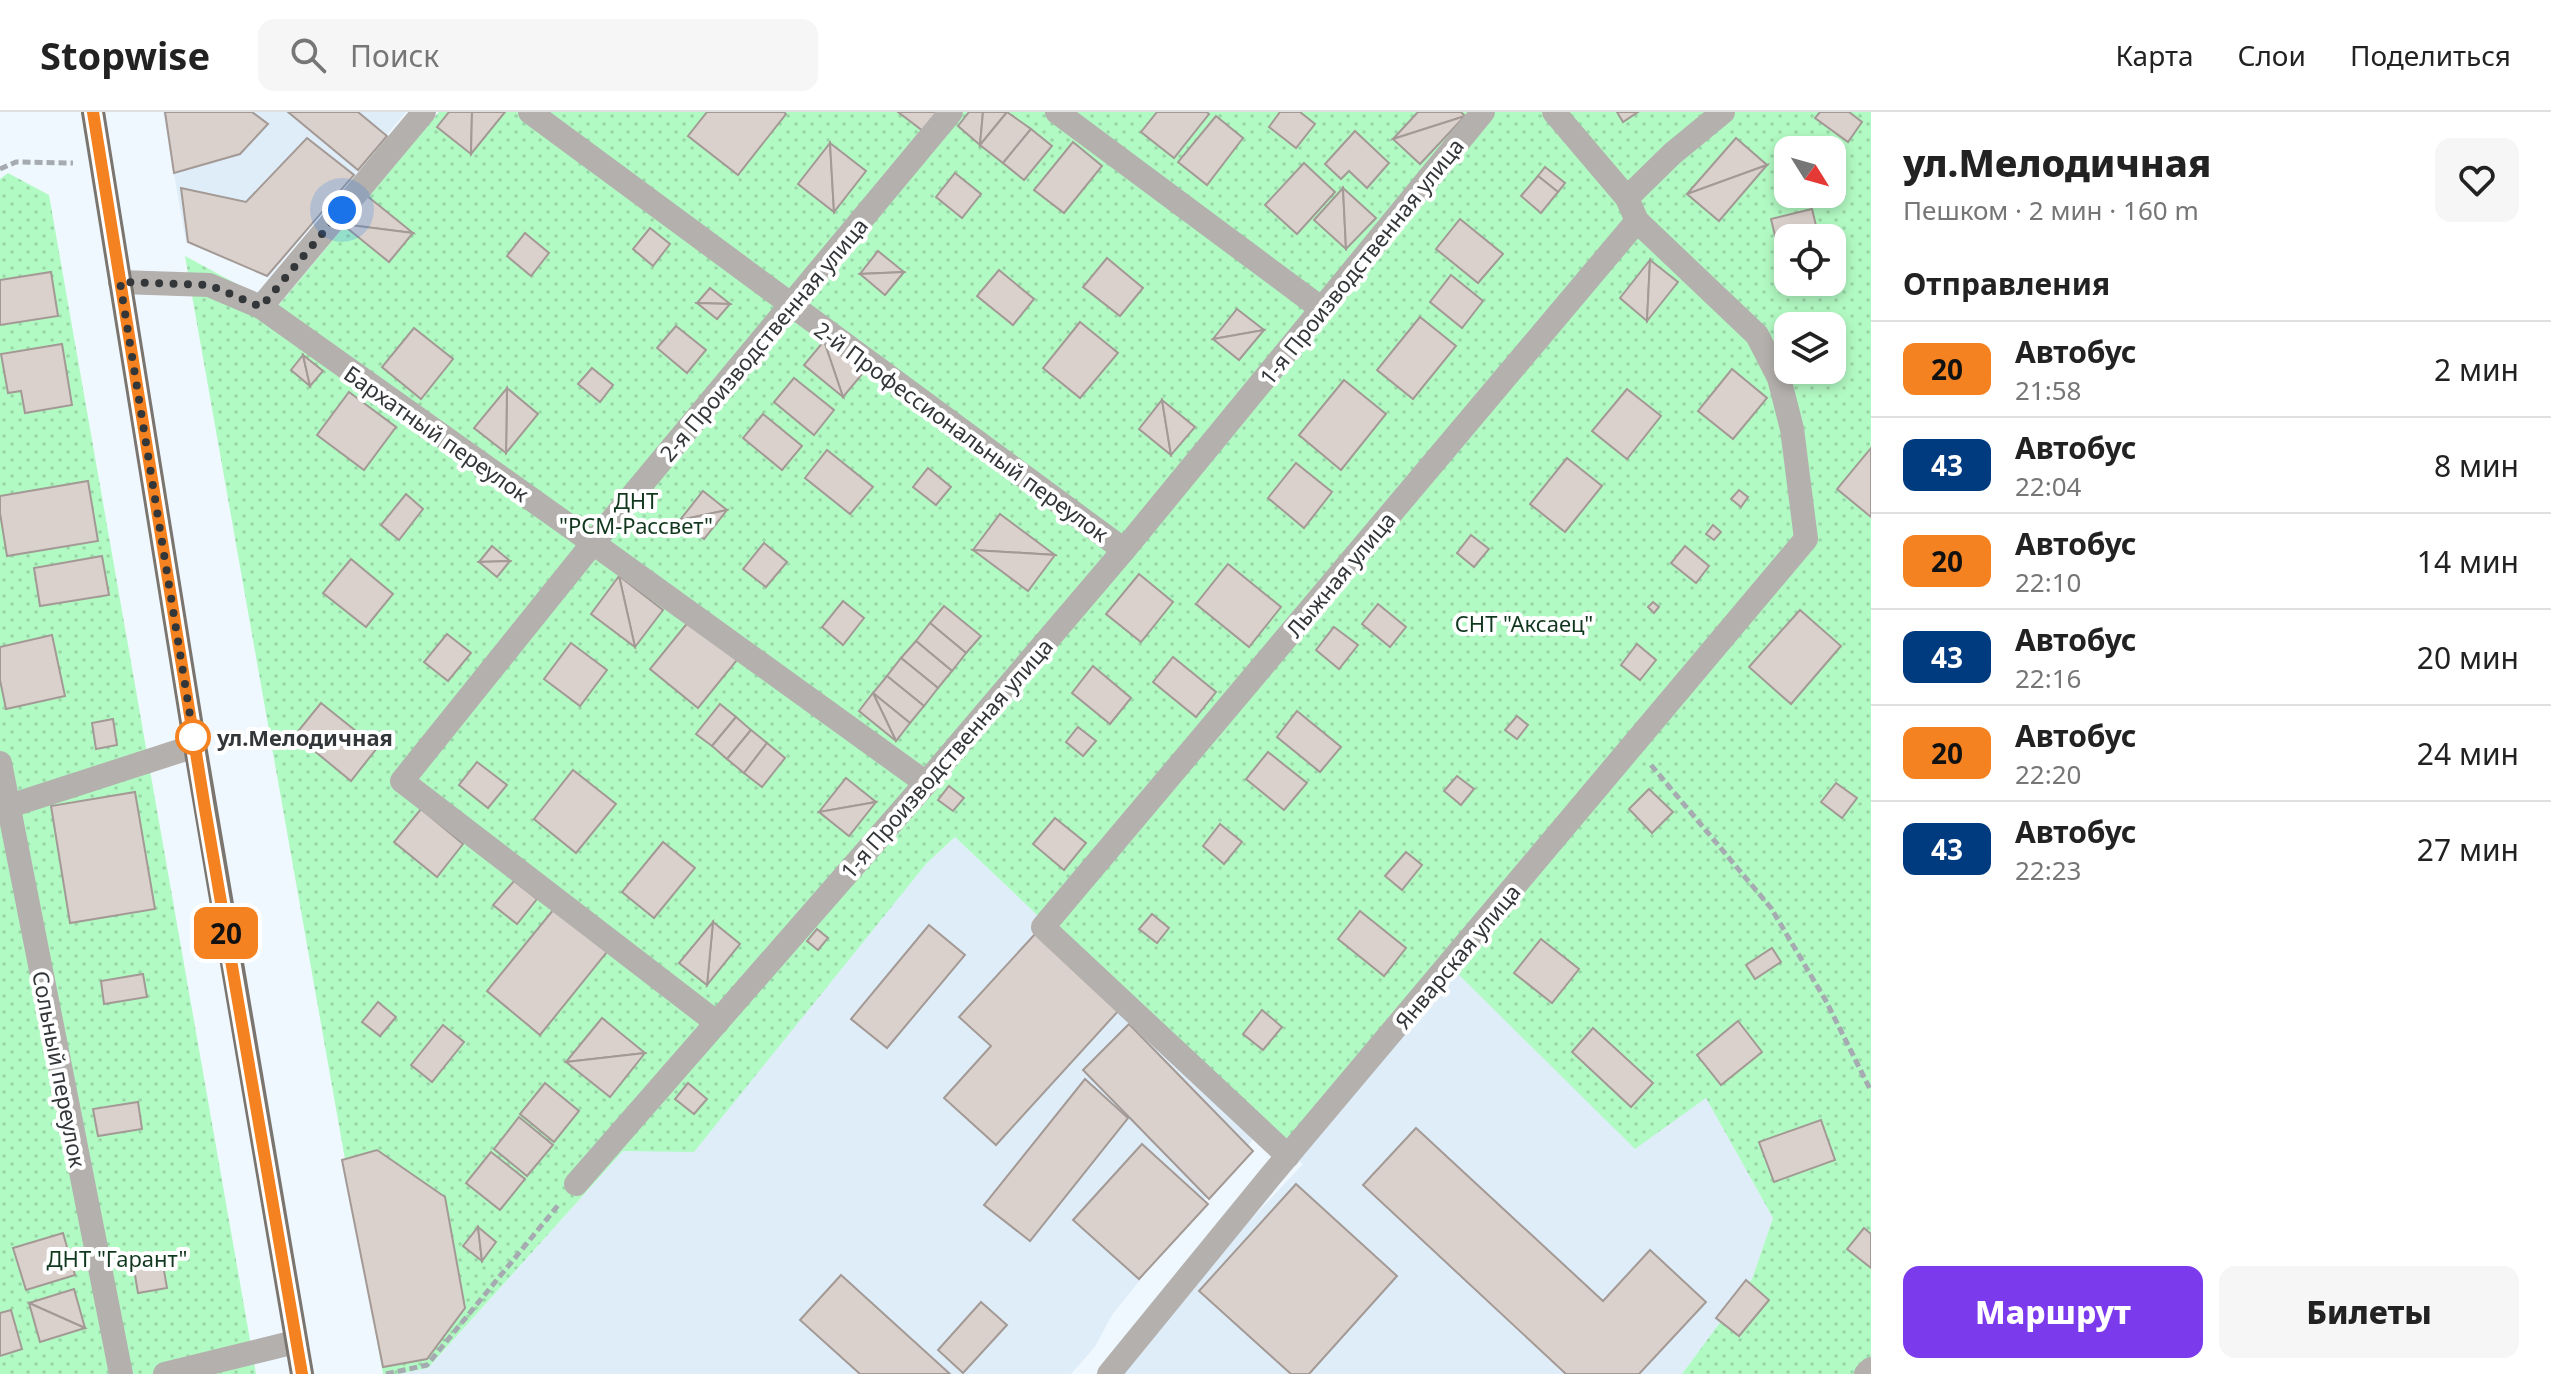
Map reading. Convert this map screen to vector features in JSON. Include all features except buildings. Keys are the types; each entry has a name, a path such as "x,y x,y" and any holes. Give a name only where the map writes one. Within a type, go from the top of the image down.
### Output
{"main road":[{"path":"93,112 195,746 302,1374"}],"street":[{"path":"261,307 424,112"},
{"name":"2-й Профессиональный переулок","path":"530,112 1124,550"},
{"name":"2-я Производственная улица","path":"717,1023 402,781 593,543 951,112"},
{"path":"1057,112 1322,309"},
{"name":"1-я Производственная улица","path":"576,1184 926,783 1124,550 1483,112"},
{"path":"1554,112 1627,198 1637,221"},
{"path":"1627,198 1672,154 1723,112"},
{"name":"Январская улица","path":"1109,1374 1806,539 1792,429 1779,378 1757,335 1637,221"},
{"name":"Лыжная улица","path":"1288,1156 1043,927 1637,221"},
{"name":"Бархатный переулок","path":"120,282 209,285 261,307 926,783"},
{"path":"4,807 195,746"},
{"name":"Сольный переулок","path":"0,763 4,807 121,1374"},
{"path":"165,1374 295,1342"},
{"path":"1866,1374 1871,1369"}],"path":[{"path":"0,169 16,162 102,163"},
{"path":"1634,744 1771,908 1826,1001 1871,1091"},
{"path":"386,1374 427,1365 576,1184"}],"shaded area":[{"path":"163,112 406,112 269,277 186,242"},
{"path":"955,837 1262,1128 1112,1315 1095,1347 1071,1374 398,1374 428,1368 623,1151"},
{"path":"1452,954 1706,1098 1773,1218 1752,1279 1682,1374 1110,1374 1133,1345 1303,1164 1288,1153"}],"green space":[{"path":"439,112 1871,112 1871,1374 1682,1374 1752,1279 1773,1218 1706,1098 1635,1149 1448,964 1288,1153 955,837 926,864 694,1152 623,1151 428,1368 383,1374 185,256 278,306"},
{"name":"ДНТ \"Гарант\"","path":"8,173 49,195 256,1374 0,1374 0,179"}],"bus line":[{"name":"20","path":"93,112 205,809 302,1374"}],"place":[{"name":"ул.Мелодичная","path":"193,737"}],"route":[{"path":"193,737 195,746 120,282 209,285 261,307 342,210"}],"park label":[{"name":"ДНТ \"РСМ-Рассвет\"","path":"636,512"},
{"name":"СНТ \"Аксаец\"","path":"1524,623"}]}
